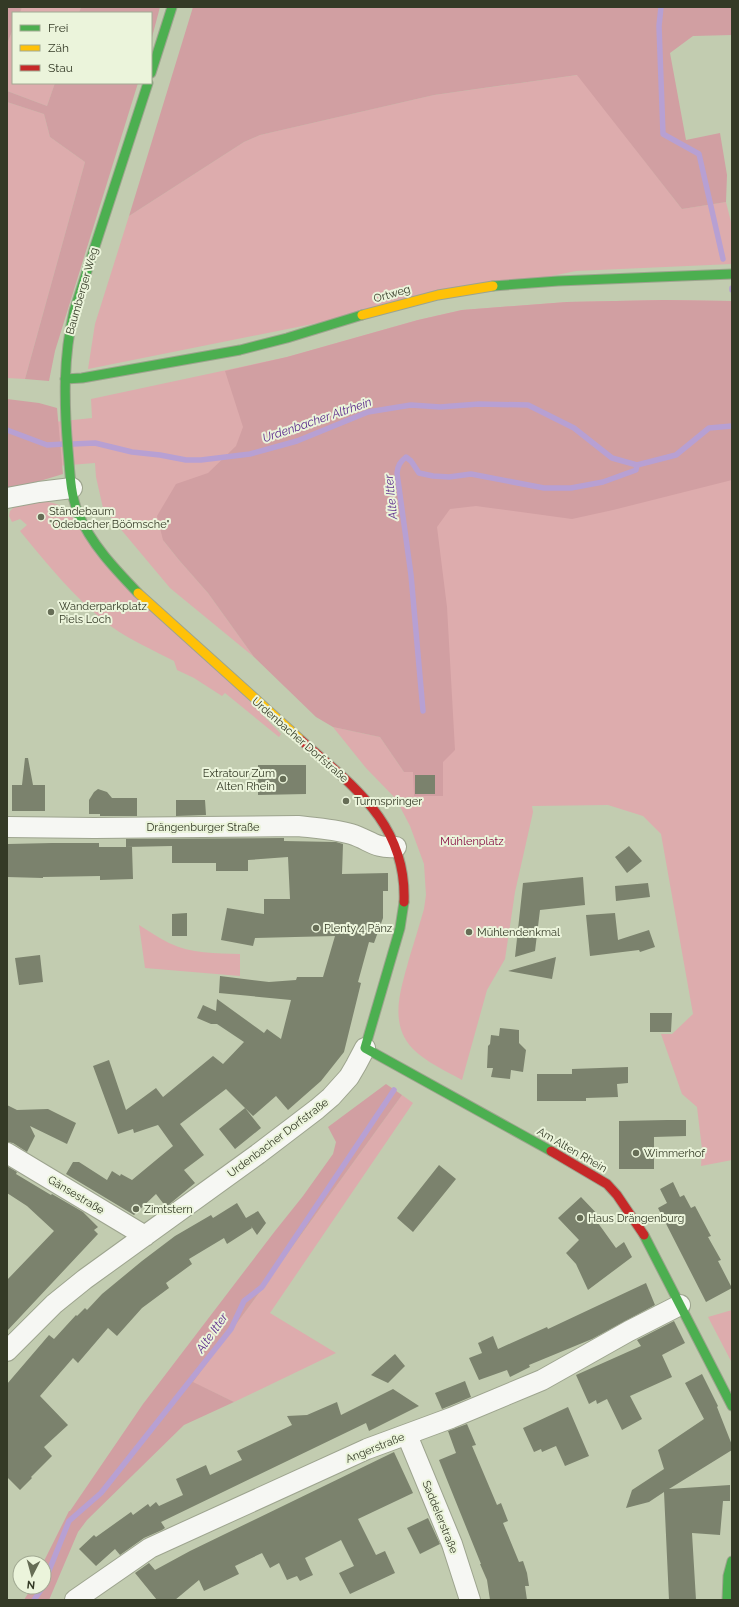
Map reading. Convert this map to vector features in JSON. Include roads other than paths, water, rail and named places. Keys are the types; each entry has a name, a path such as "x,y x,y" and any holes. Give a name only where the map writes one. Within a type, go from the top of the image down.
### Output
{"street":[{"path":"152,70 172,7"},
{"name":"Baumberger Weg","path":"71,480 65,420 65,379 68,336 87,268 148,84"},
{"name":"Ortweg","path":"65,379 82,378 260,345 306,333 412,300 464,290 551,281 732,274"},
{"path":"7,498 39,492 71,480"},
{"name":"Urdenbacher Dorfstraße","path":"7,1351 54,1304 85,1279 258,1154 320,1106 349,1077 365,1048 400,928 404,909 405,884 402,864 396,847 388,830 362,794 146,602 120,575 101,551 87,529 74,500 71,480"},
{"name":"Drängenburger Straße","path":"7,827 94,828 298,826 322,828 351,834 385,848 396,847"},
{"name":"Am Alten Rhein","path":"365,1048 553,1151 607,1184 618,1195 641,1230 732,1406"},
{"name":"Gänsestraße","path":"7,1153 145,1236"},
{"name":"Angerstraße","path":"75,1600 150,1548 368,1449 542,1380 628,1331 680,1305"},
{"name":"Saddelerstraße","path":"406,1435 452,1544 470,1600"},
{"path":"727,1600 728,1576 732,1561"}],"waterway":[{"path":"661,7 659,26 663,134 699,154 723,259"},
{"name":"Urdenbacher Altrhein","path":"73,444 95,443 132,452 186,460 201,460 250,454 297,441 368,412 411,405 440,407 479,404 528,405 574,428 612,458 637,465 676,455 709,428 732,426"},
{"name":"Urdenbacher Altrhein","path":"7,430 47,445 64,444"},
{"name":"Alte Itter","path":"423,711 411,575 397,473 402,460 406,457 411,461 419,473 433,476 449,477 471,474 544,488 571,488 603,482 636,470 637,465"},
{"name":"Alte Itter","path":"52,1563 69,1521 101,1493 231,1329 244,1301 262,1287 394,1090"},
{"name":"Alte Itter","path":"34,1600 37,1595"}],"place":[{"name":"Ständebaum \"Odebacher Böömsche\"","path":"41,517"},
{"name":"Wanderparkplatz Piels Loch","path":"51,612"},
{"name":"Extratour Zum Alten Rhein","path":"283,779"},
{"name":"Turmspringer","path":"346,801"},
{"name":"Plenty 4 Pänz","path":"316,928"},
{"name":"Mühlendenkmal","path":"469,932"},
{"name":"Wimmerhof","path":"636,1153"},
{"name":"Zimtstern","path":"136,1209"},
{"name":"Haus Drängenburg","path":"580,1218"}],"park label":[{"name":"Mühlenplatz","path":"472,841"}]}
